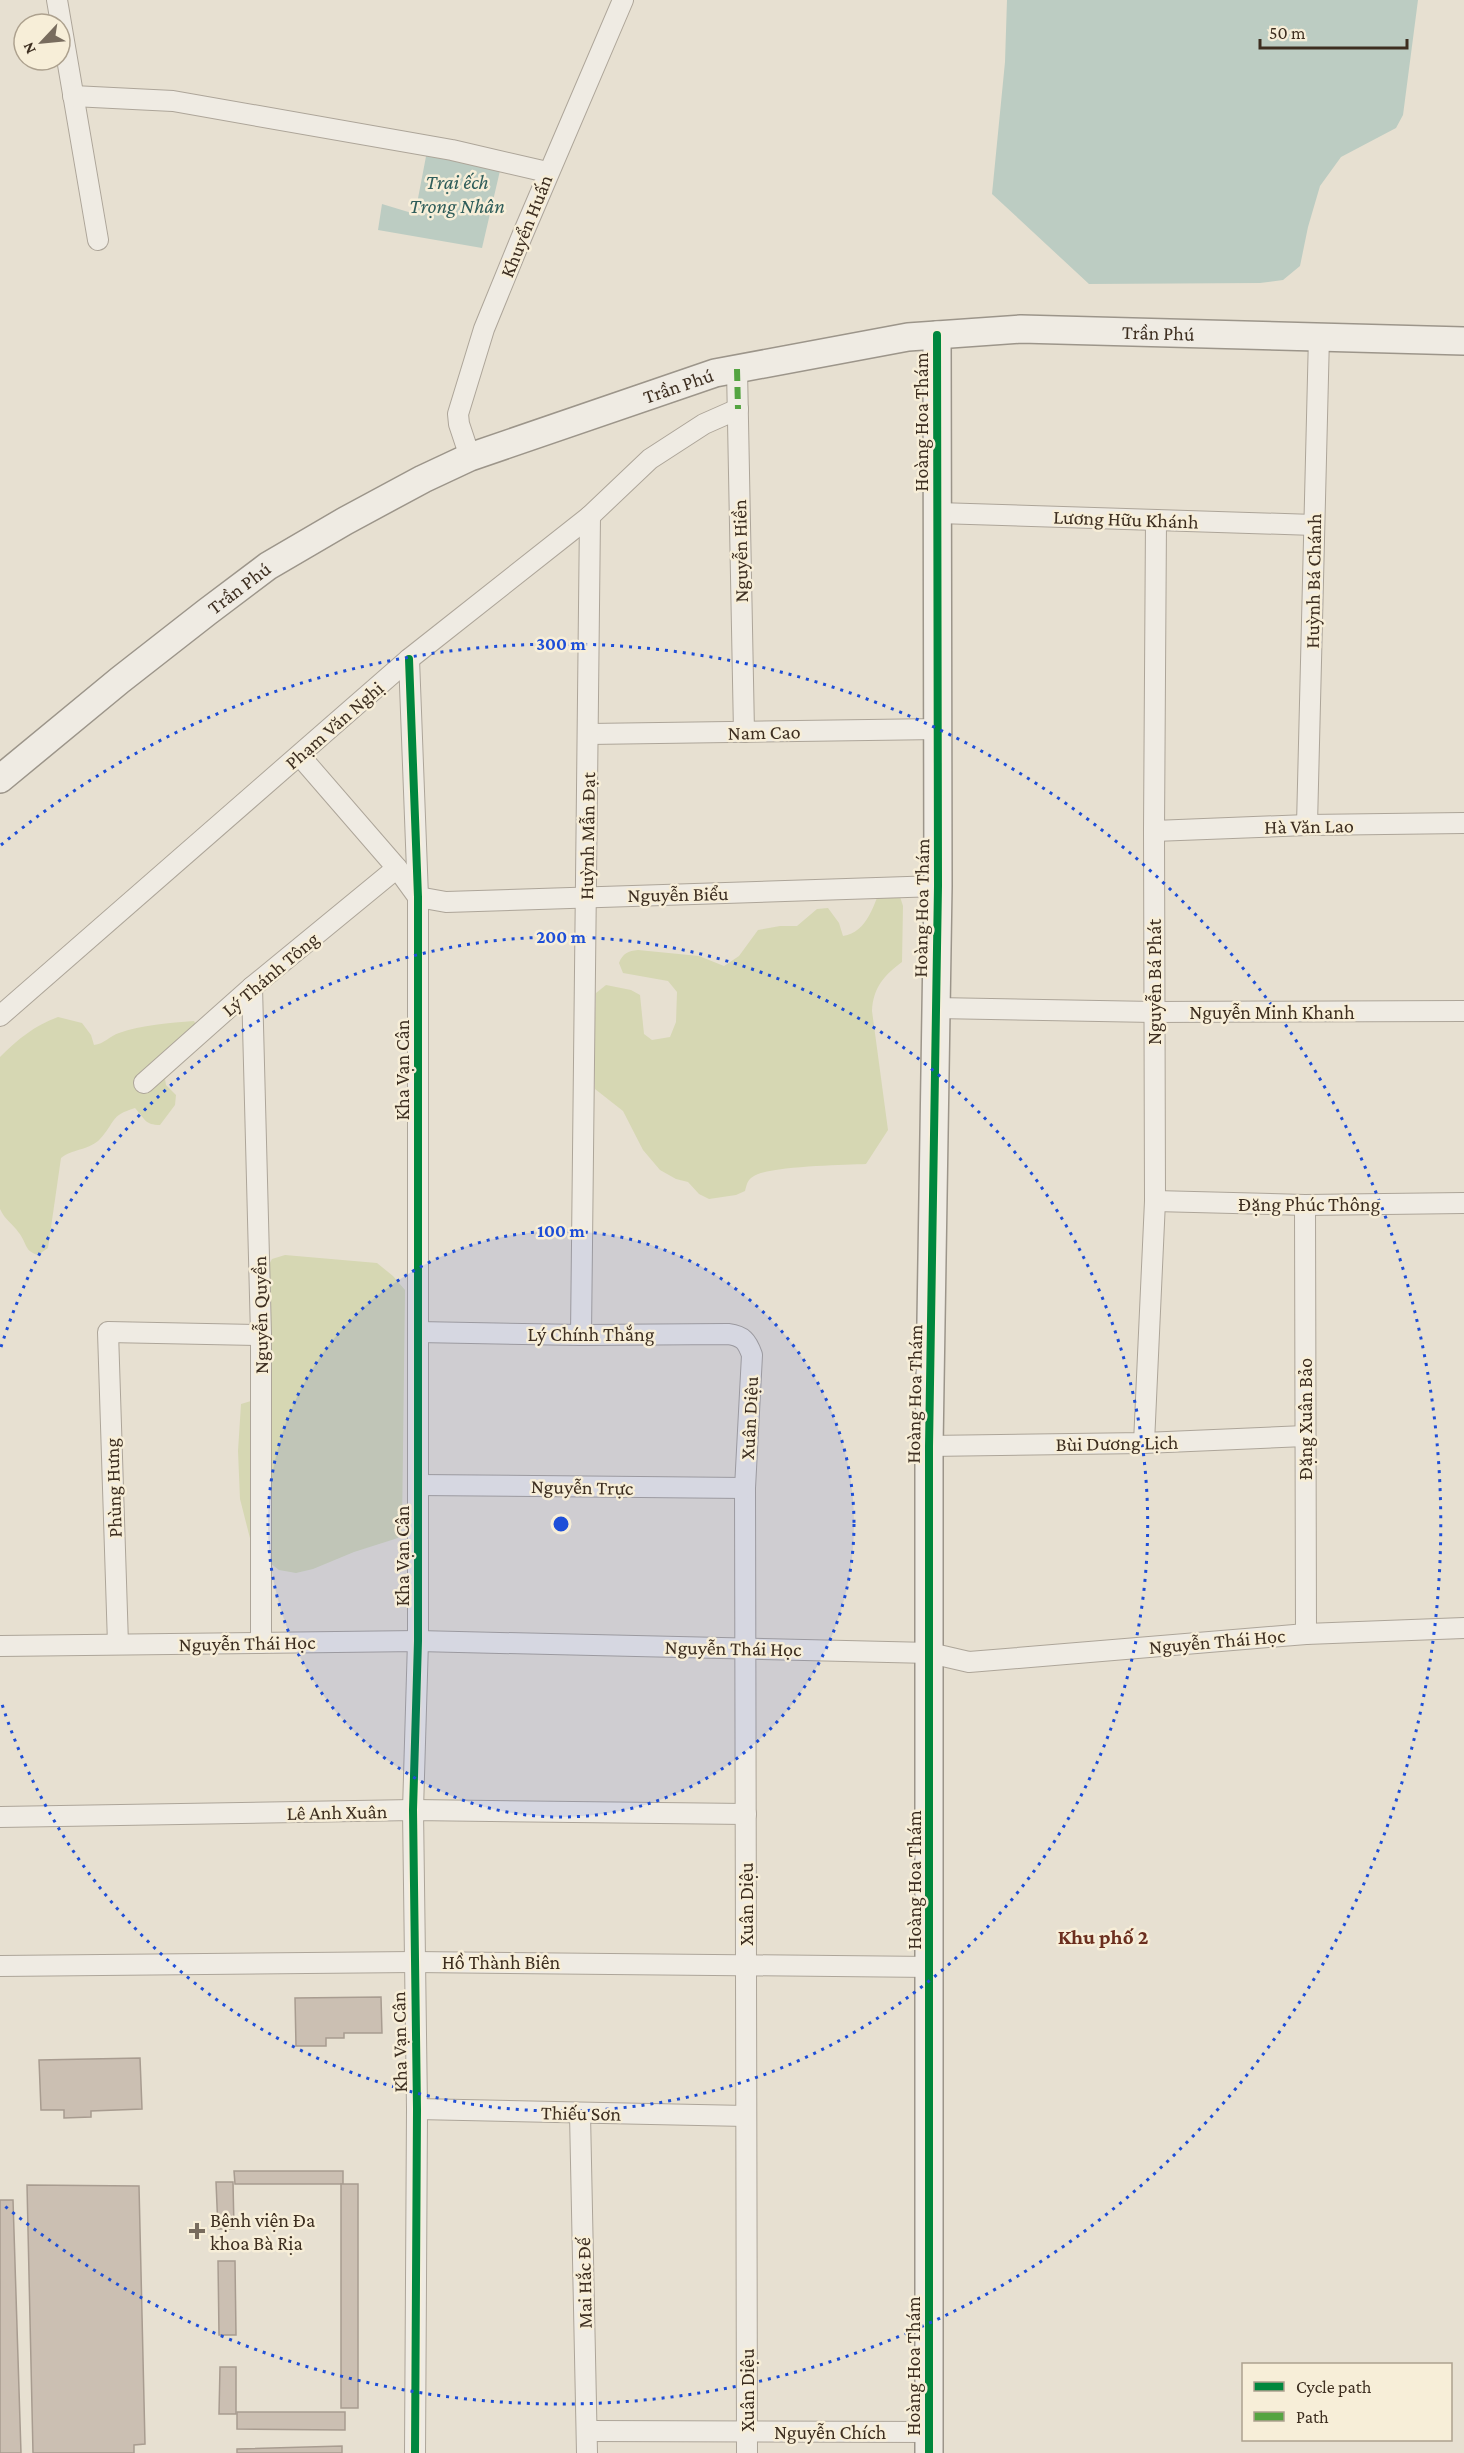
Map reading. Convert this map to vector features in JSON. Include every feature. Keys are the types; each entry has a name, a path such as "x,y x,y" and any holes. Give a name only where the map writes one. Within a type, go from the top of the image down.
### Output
{"street":[{"path":"57,0 98,240"},
{"name":"Khuyển Huấn","path":"470,457 459,424 460,404 484,329 547,172 623,0"},
{"path":"73,96 173,101 452,150 547,172"},
{"name":"Trần Phú","path":"0,779 120,680 268,566 423,479 470,457 632,400 715,374 874,343 937,335 1043,328 1464,341"},
{"name":"Hoàng Hoa Thám","path":"929,2443 931,1967 929,1446 938,886 937,335"},
{"name":"Huỳnh Bá Chánh","path":"1307,825 1319,336"},
{"name":"Nguyễn Hiền","path":"737,369 744,732"},
{"name":"Phạm Văn Nghị","path":"0,1016 410,659 590,516 630,476 676,440 738,409"},
{"name":"Lương Hữu Khánh","path":"938,513 1314,525"},
{"name":"Huỳnh Mẫn Đạt","path":"581,1335 590,516"},
{"name":"Nguyễn Bá Phát","path":"1144,1443 1155,1201 1156,520"},
{"name":"Kha Vạn Cân","path":"410,659 418,897 418,1641 413,1810 417,2109 415,2453"},
{"name":"Nam Cao","path":"589,734 939,729"},
{"path":"300,756 397,868 418,897"},
{"name":"Hà Văn Lao","path":"1154,831 1307,825 1464,823"},
{"name":"Lý Thánh Tông","path":"144,1083 252,987 397,868"},
{"name":"Nguyễn Biểu","path":"418,897 446,902 938,886"},
{"name":"Nguyễn Quyền","path":"252,987 261,1335 261,1642"},
{"name":"Nguyễn Minh Khanh","path":"936,1008 1154,1012 1464,1011"},
{"name":"Đặng Phúc Thông","path":"1155,1201 1305,1205 1464,1203"},
{"name":"Đặng Xuân Bảo","path":"1305,1205 1306,1634"},
{"name":"Phùng Hưng","path":"118,1644 108,1332 261,1335"},
{"name":"Lý Chính Thắng","path":"418,1332 581,1335 728,1334 741,1336 748,1344 752,1355"},
{"name":"Xuân Diệu","path":"747,2453 745,1488 752,1355"},
{"name":"Bùi Dương Lịch","path":"929,1446 1144,1443 1305,1436"},
{"name":"Nguyễn Trực","path":"418,1485 745,1488"},
{"name":"Nguyễn Thái Học","path":"0,1646 418,1641 930,1653 969,1662 1306,1634 1464,1628"},
{"name":"Lê Anh Xuân","path":"0,1817 413,1810 746,1814"},
{"name":"Hồ Thành Biên","path":"0,1966 414,1962 931,1967"},
{"name":"Thiếu Sơn","path":"417,2109 746,2116"},
{"name":"Mai Hắc Đế","path":"580,2114 586,2453"},
{"name":"Nguyễn Chích","path":"587,2431 747,2431 929,2443"}],"green space":[{"path":"894,878 903,906 902,962 890,972 877,989 872,1011 888,1130 866,1164 775,1170 754,1176 748,1182 745,1191 736,1195 709,1199 699,1194 688,1182 676,1179 660,1170 643,1150 623,1111 595,1089 596,993 606,985 631,990 640,995 644,1034 652,1040 670,1037 676,1022 677,992 668,981 623,973 619,963 622,957 638,950 699,956 724,966 739,956 758,930 797,926 817,909 828,908 839,923 843,936 859,929 869,916 883,882"},
{"path":"58,1017 82,1023 91,1035 94,1045 119,1033 137,1028 194,1021 205,1040 165,1079 166,1085 176,1095 175,1105 160,1125 148,1123 135,1108 117,1117 96,1143 61,1158 48,1248 38,1255 28,1249 19,1233 0,1209 0,1057 27,1034"},
{"path":"285,1255 377,1263 405,1290 402,1529 398,1538 296,1573 279,1570 253,1550 240,1499 238,1451 241,1404 271,1395 268,1290 265,1272 272,1259"}],"water":[{"path":"1007,0 1418,0 1403,115 1396,128 1341,157 1320,186 1300,266 1283,280 1260,283 1089,284 992,194 1005,62"},
{"name":"Trại ếch Trọng Nhân","path":"428,146 502,162 482,248 378,230 382,204 415,214"}],"building":[{"path":"381,1997 382,2033 344,2033 344,2038 326,2038 326,2046 296,2046 295,1998"},
{"path":"140,2058 142,2109 91,2111 91,2117 64,2118 64,2110 41,2110 39,2060"},
{"path":"234,2171 343,2171 343,2184 235,2184"},
{"path":"216,2182 233,2182 234,2229 218,2229"},
{"path":"341,2184 358,2184 358,2408 341,2408"},
{"path":"27,2185 139,2186 145,2444 134,2445 134,2453 33,2453"},
{"path":"0,2200 13,2200 21,2453 0,2453"},
{"path":"218,2261 235,2261 236,2335 219,2335"},
{"path":"220,2367 236,2367 236,2414 219,2414"},
{"path":"237,2412 345,2412 345,2430 237,2429"},
{"path":"342,2446 342,2453 237,2453 237,2449"}],"marked path":[{"path":"737,369 738,409"}],"cycle path":[{"path":"929,2453 929,1446 938,886 937,335"},
{"path":"409,659 418,897 418,1641 413,1810 417,2109 415,2453"}],"place":[{"name":"Bệnh viện Đa khoa Bà Rịa","path":"197,2231"}],"district":[{"name":"Khu phố 2","path":"1103,1937"}]}
